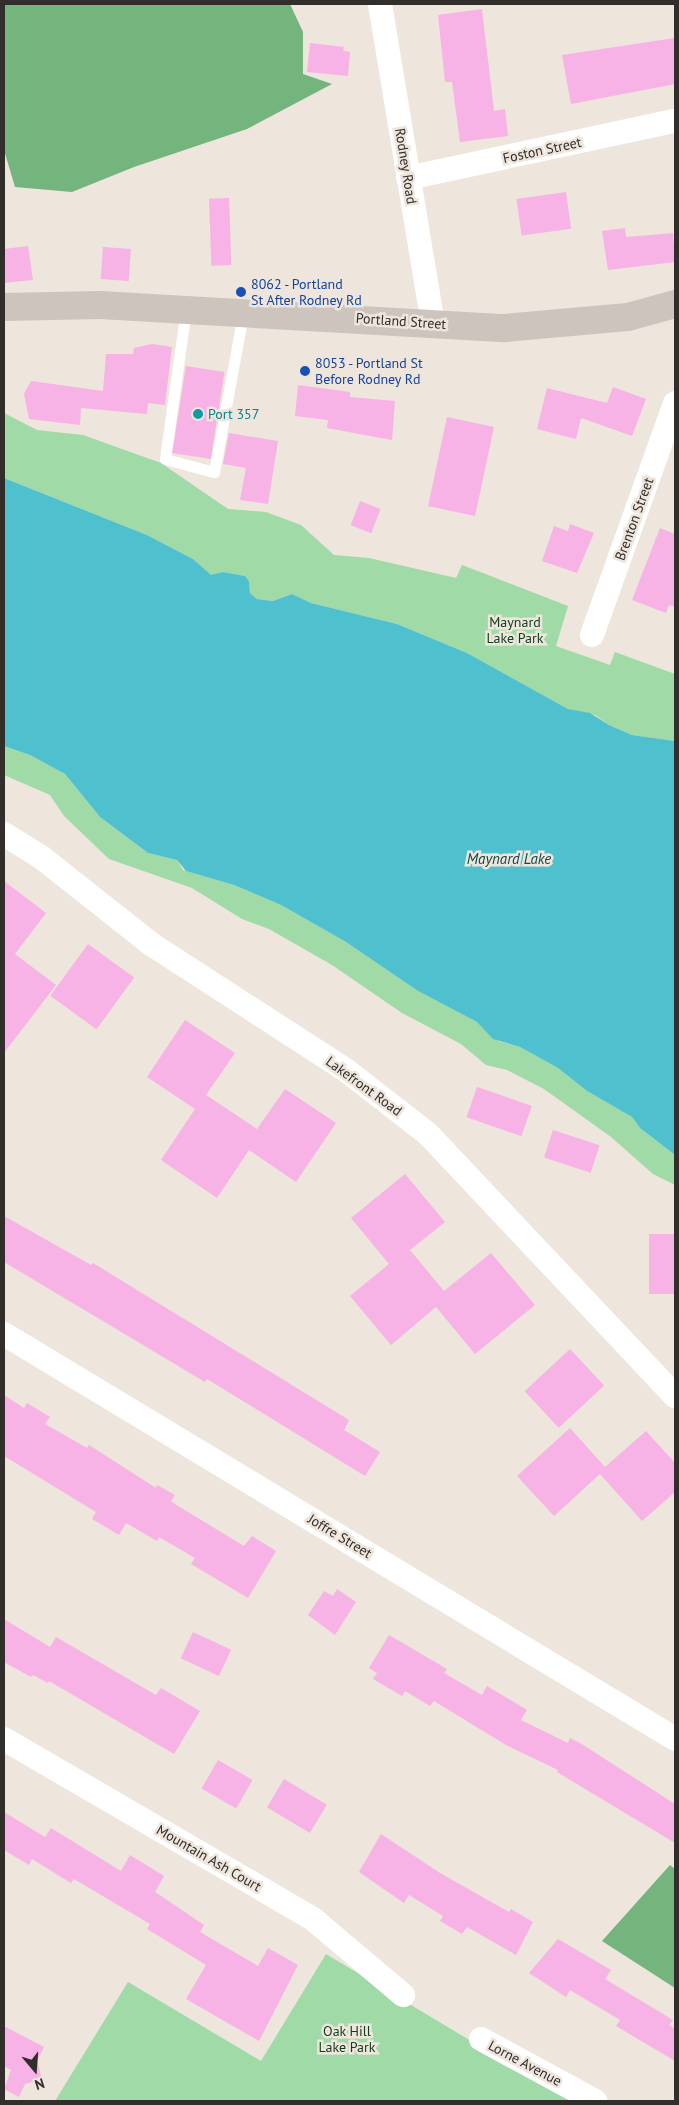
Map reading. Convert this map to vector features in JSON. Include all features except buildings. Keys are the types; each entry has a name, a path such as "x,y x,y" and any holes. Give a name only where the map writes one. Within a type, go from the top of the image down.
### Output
{"main road":[{"name":"Portland Street","path":"4,307 100,305 504,328 586,323 628,317 675,304"}],"street":[{"name":"Rodney Road","path":"380,4 432,318 439,324"},
{"name":"Foston Street","path":"408,178 675,121"},
{"name":"Brenton Street","path":"592,635 675,403"},
{"name":"Lakefront Road","path":"4,834 41,857 151,944 347,1071 428,1134 675,1396"},
{"name":"Joffre Street","path":"4,1334 675,1739"},
{"name":"Mountain Ash Court","path":"4,1739 313,1919 403,1995"},
{"name":"Lorne Avenue","path":"481,2039 595,2101"}],"lane":[{"path":"186,309 164,459 214,472 244,312"}],"green space":[{"path":"4,4 290,4 303,32 303,74 332,84 247,129 134,167 72,192 15,187 4,150"},
{"name":"Maynard Lake Park","path":"4,413 37,430 83,435 161,463 228,509 266,512 301,525 334,555 369,558 456,578 462,565 568,606 556,646 610,665 615,652 675,674 675,741 632,735 609,725 595,715 568,709 467,653 397,624 311,603 292,594 273,601 257,599 250,593 249,581 245,576 223,572 211,576 193,559 147,535 4,478"},
{"path":"4,746 30,755 65,774 100,817 148,853 177,860 183,870 234,885 281,905 346,942 418,991 477,1022 498,1041 520,1047 558,1068 587,1091 632,1117 640,1128 675,1155 675,1185 653,1174 611,1137 544,1089 507,1070 486,1065 461,1044 402,1013 332,965 269,929 242,919 192,888 109,859 64,816 50,795 4,775"},
{"path":"670,1865 675,1869 675,1988 602,1941"},
{"name":"Oak Hill Lake Park","path":"326,1954 571,2101 55,2101 128,1982 261,2061"}],"water":[{"name":"Maynard Lake","path":"4,478 147,535 193,559 211,575 223,572 245,576 249,581 250,593 257,599 273,601 292,594 311,603 397,624 467,653 568,709 590,713 609,725 632,735 675,741 675,1155 640,1128 632,1117 587,1091 558,1068 520,1047 493,1039 477,1022 418,991 346,942 281,905 234,885 186,871 177,860 148,853 100,817 65,774 30,755 4,746"}],"place":[{"name":"8062 - Portland St After Rodney Rd","path":"241,292"},
{"name":"8053 - Portland St Before Rodney Rd","path":"305,371"},
{"name":"Port 357","path":"198,414"}]}
